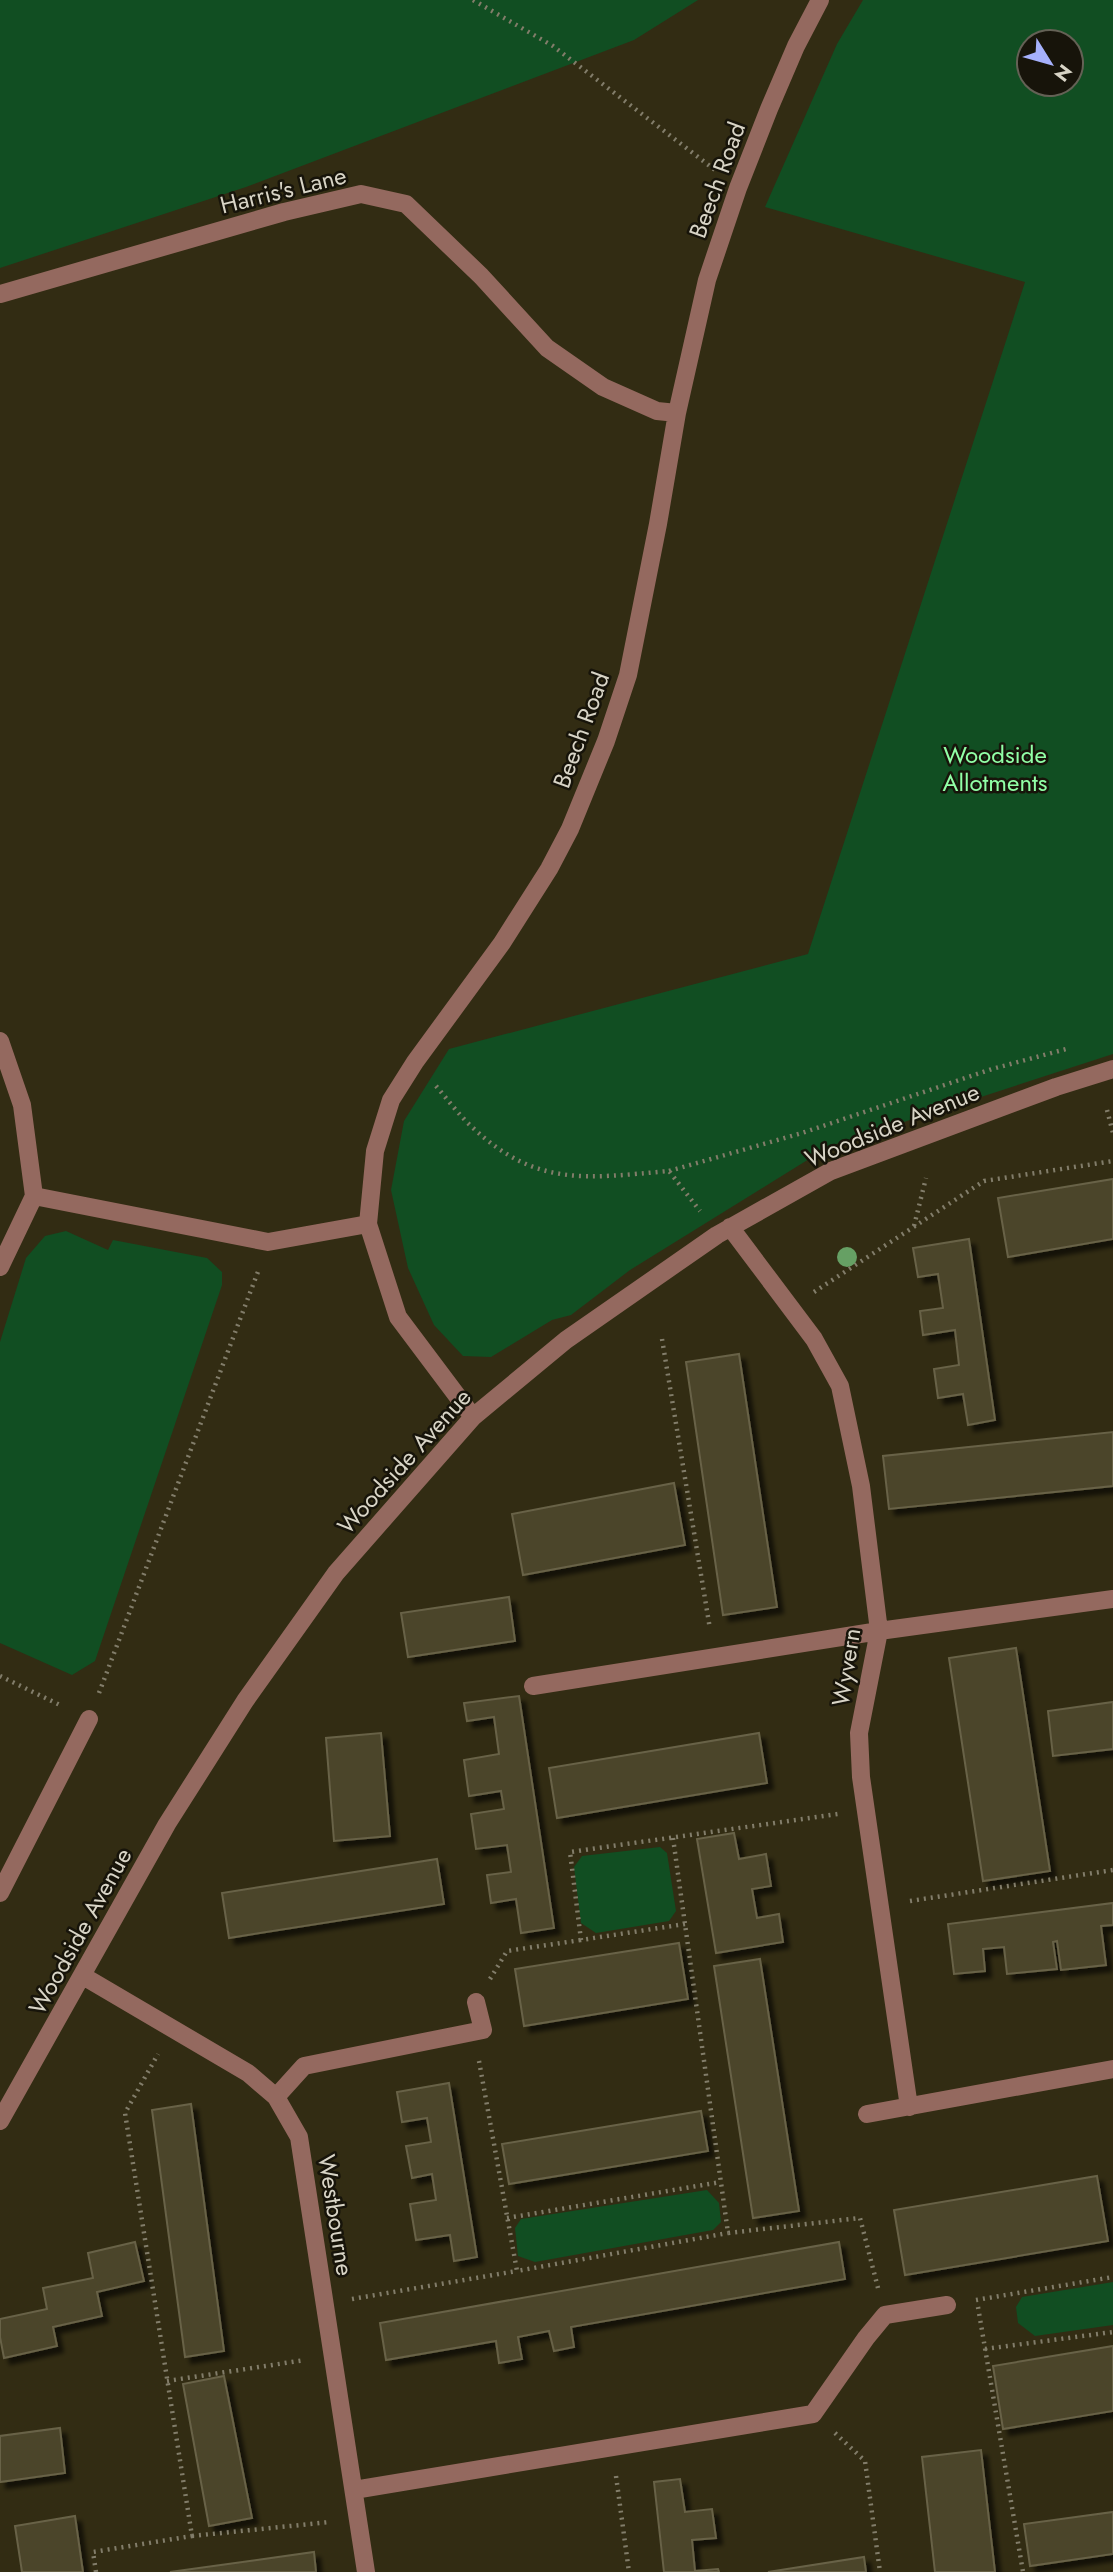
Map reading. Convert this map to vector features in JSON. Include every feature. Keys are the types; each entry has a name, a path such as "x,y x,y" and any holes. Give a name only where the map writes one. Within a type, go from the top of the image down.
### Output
{"street":[{"name":"Beech Road","path":"473,1417 398,1317 368,1224 375,1150 391,1100 415,1062 502,943 549,869 586,793 628,676 677,413 707,280 738,188 796,46 820,0"},
{"name":"Harris's Lane","path":"0,294 284,212 361,194 406,204 481,276 547,348 603,387 657,411 677,413"},
{"path":"0,1041 22,1105 34,1196 0,1267"},
{"name":"Woodside Avenue","path":"0,2121 167,1824 245,1701 336,1573 473,1417 566,1340 724,1231 831,1171 1056,1087 1113,1069"},
{"path":"34,1196 268,1242 368,1224"},
{"name":"Wyvern","path":"724,1231 814,1339 841,1387 861,1486 879,1631 859,1733 861,1777 909,2107"},
{"path":"533,1685 879,1631 1113,1599"},
{"path":"0,1893 89,1719"},
{"name":"Westbourne","path":"83,1976 248,2073 276,2097 299,2137 366,2572"},
{"path":"276,2097 304,2066 483,2030 477,2002"},
{"path":"867,2114 1113,2070"},
{"path":"354,2490 813,2414 885,2315 947,2305"}],"path":[{"path":"473,0 553,46 738,188"},
{"path":"415,1062 471,1127 512,1159 547,1173 592,1177 669,1171 802,1133 992,1069 1076,1046"},
{"path":"1107,1110 1113,1133"},
{"path":"789,1308 984,1181 1113,1161"},
{"path":"669,1171 724,1231"},
{"path":"914,1226 926,1178"},
{"path":"0,1676 89,1719 268,1242"},
{"path":"662,1339 715,1657"},
{"path":"581,1940 569,1853 866,1810"},
{"path":"673,1838 727,2234"},
{"path":"880,1906 1113,1870"},
{"path":"477,2002 507,1951 685,1924"},
{"path":"172,2029 125,2113 192,2536"},
{"path":"474,2033 517,2271"},
{"path":"508,2218 721,2182"},
{"path":"325,2304 727,2234 860,2218 885,2315"},
{"path":"947,2305 1113,2277"},
{"path":"977,2300 1023,2572"},
{"path":"985,2349 1113,2332"},
{"path":"167,2381 333,2356"},
{"path":"813,2414 865,2461 880,2572"},
{"path":"612,2447 629,2572"},
{"path":"96,2572 93,2552 192,2536 358,2520"}],"green space":[{"path":"0,0 698,0 634,40 246,187 0,268"},
{"name":"Woodside Allotments","path":"863,0 1113,0 1113,1054 830,1146 630,1270 571,1315 552,1320 491,1357 463,1356 434,1325 408,1268 391,1190 404,1121 449,1049 808,954 1025,282 765,207 837,44"},
{"path":"66,1231 108,1250 113,1240 207,1258 222,1272 222,1285 95,1661 72,1675 0,1643 0,1342 26,1258 45,1236"},
{"path":"660,1847 667,1853 676,1911 669,1921 596,1933 581,1923 574,1867 582,1856"},
{"path":"707,2190 719,2203 721,2222 713,2230 535,2262 518,2256 515,2228 521,2219"},
{"path":"1113,2282 1113,2325 1035,2336 1018,2323 1016,2307 1022,2297"}],"building":[{"path":"1113,1179 1113,1239 1008,1257 998,1198"},
{"path":"969,1239 995,1420 968,1425 963,1394 938,1398 934,1369 959,1365 955,1330 923,1335 920,1311 943,1308 938,1274 918,1277 913,1248"},
{"path":"739,1354 777,1607 723,1615 686,1362"},
{"path":"1113,1432 1113,1486 889,1509 883,1456"},
{"path":"674,1483 685,1545 523,1575 512,1514"},
{"path":"509,1597 515,1641 408,1657 401,1613"},
{"path":"1016,1648 1050,1871 983,1881 949,1658"},
{"path":"519,1696 554,1928 521,1933 516,1899 491,1903 487,1875 511,1872 507,1845 476,1849 471,1814 504,1809 501,1791 469,1796 464,1760 499,1754 494,1717 467,1721 464,1703"},
{"path":"1113,1702 1113,1749 1053,1756 1048,1711"},
{"path":"381,1733 390,1836 334,1841 326,1738"},
{"path":"759,1733 767,1783 557,1818 549,1768"},
{"path":"734,1833 739,1859 766,1854 771,1886 752,1889 757,1918 779,1914 783,1942 716,1953 697,1839"},
{"path":"437,1859 444,1904 229,1938 222,1893"},
{"path":"1113,1903 1113,1925 1101,1926 1106,1965 1061,1970 1057,1941 1053,1942 1057,1969 1007,1974 1004,1947 983,1949 985,1971 954,1974 948,1924"},
{"path":"679,1943 688,1999 524,2026 515,1969"},
{"path":"760,1959 799,2211 753,2218 714,1966"},
{"path":"449,2083 477,2257 454,2261 450,2235 416,2240 410,2204 436,2200 432,2174 412,2178 406,2146 431,2142 427,2118 402,2122 397,2092"},
{"path":"191,2104 224,2351 185,2357 152,2110"},
{"path":"701,2111 708,2151 509,2184 502,2144"},
{"path":"1097,2176 1108,2241 905,2275 894,2210"},
{"path":"135,2242 144,2281 97,2292 102,2316 53,2327 57,2346 4,2358 0,2319 47,2309 43,2288 93,2278 88,2253"},
{"path":"839,2242 845,2279 571,2327 574,2347 554,2351 549,2331 518,2337 522,2359 499,2363 496,2341 386,2360 380,2323"},
{"path":"1113,2346 1113,2411 1003,2429 993,2366"},
{"path":"224,2376 252,2518 209,2526 183,2384"},
{"path":"60,2428 65,2473 0,2482 0,2436"},
{"path":"981,2450 995,2572 935,2572 922,2457"},
{"path":"680,2479 685,2512 712,2509 716,2538 692,2540 695,2571 718,2569 719,2572 664,2572 654,2482"},
{"path":"1113,2512 1113,2554 1030,2566 1024,2524"},
{"path":"75,2516 83,2572 22,2572 15,2526"},
{"path":"314,2552 316,2572 170,2572"},
{"path":"864,2557 866,2572 768,2572"}]}
